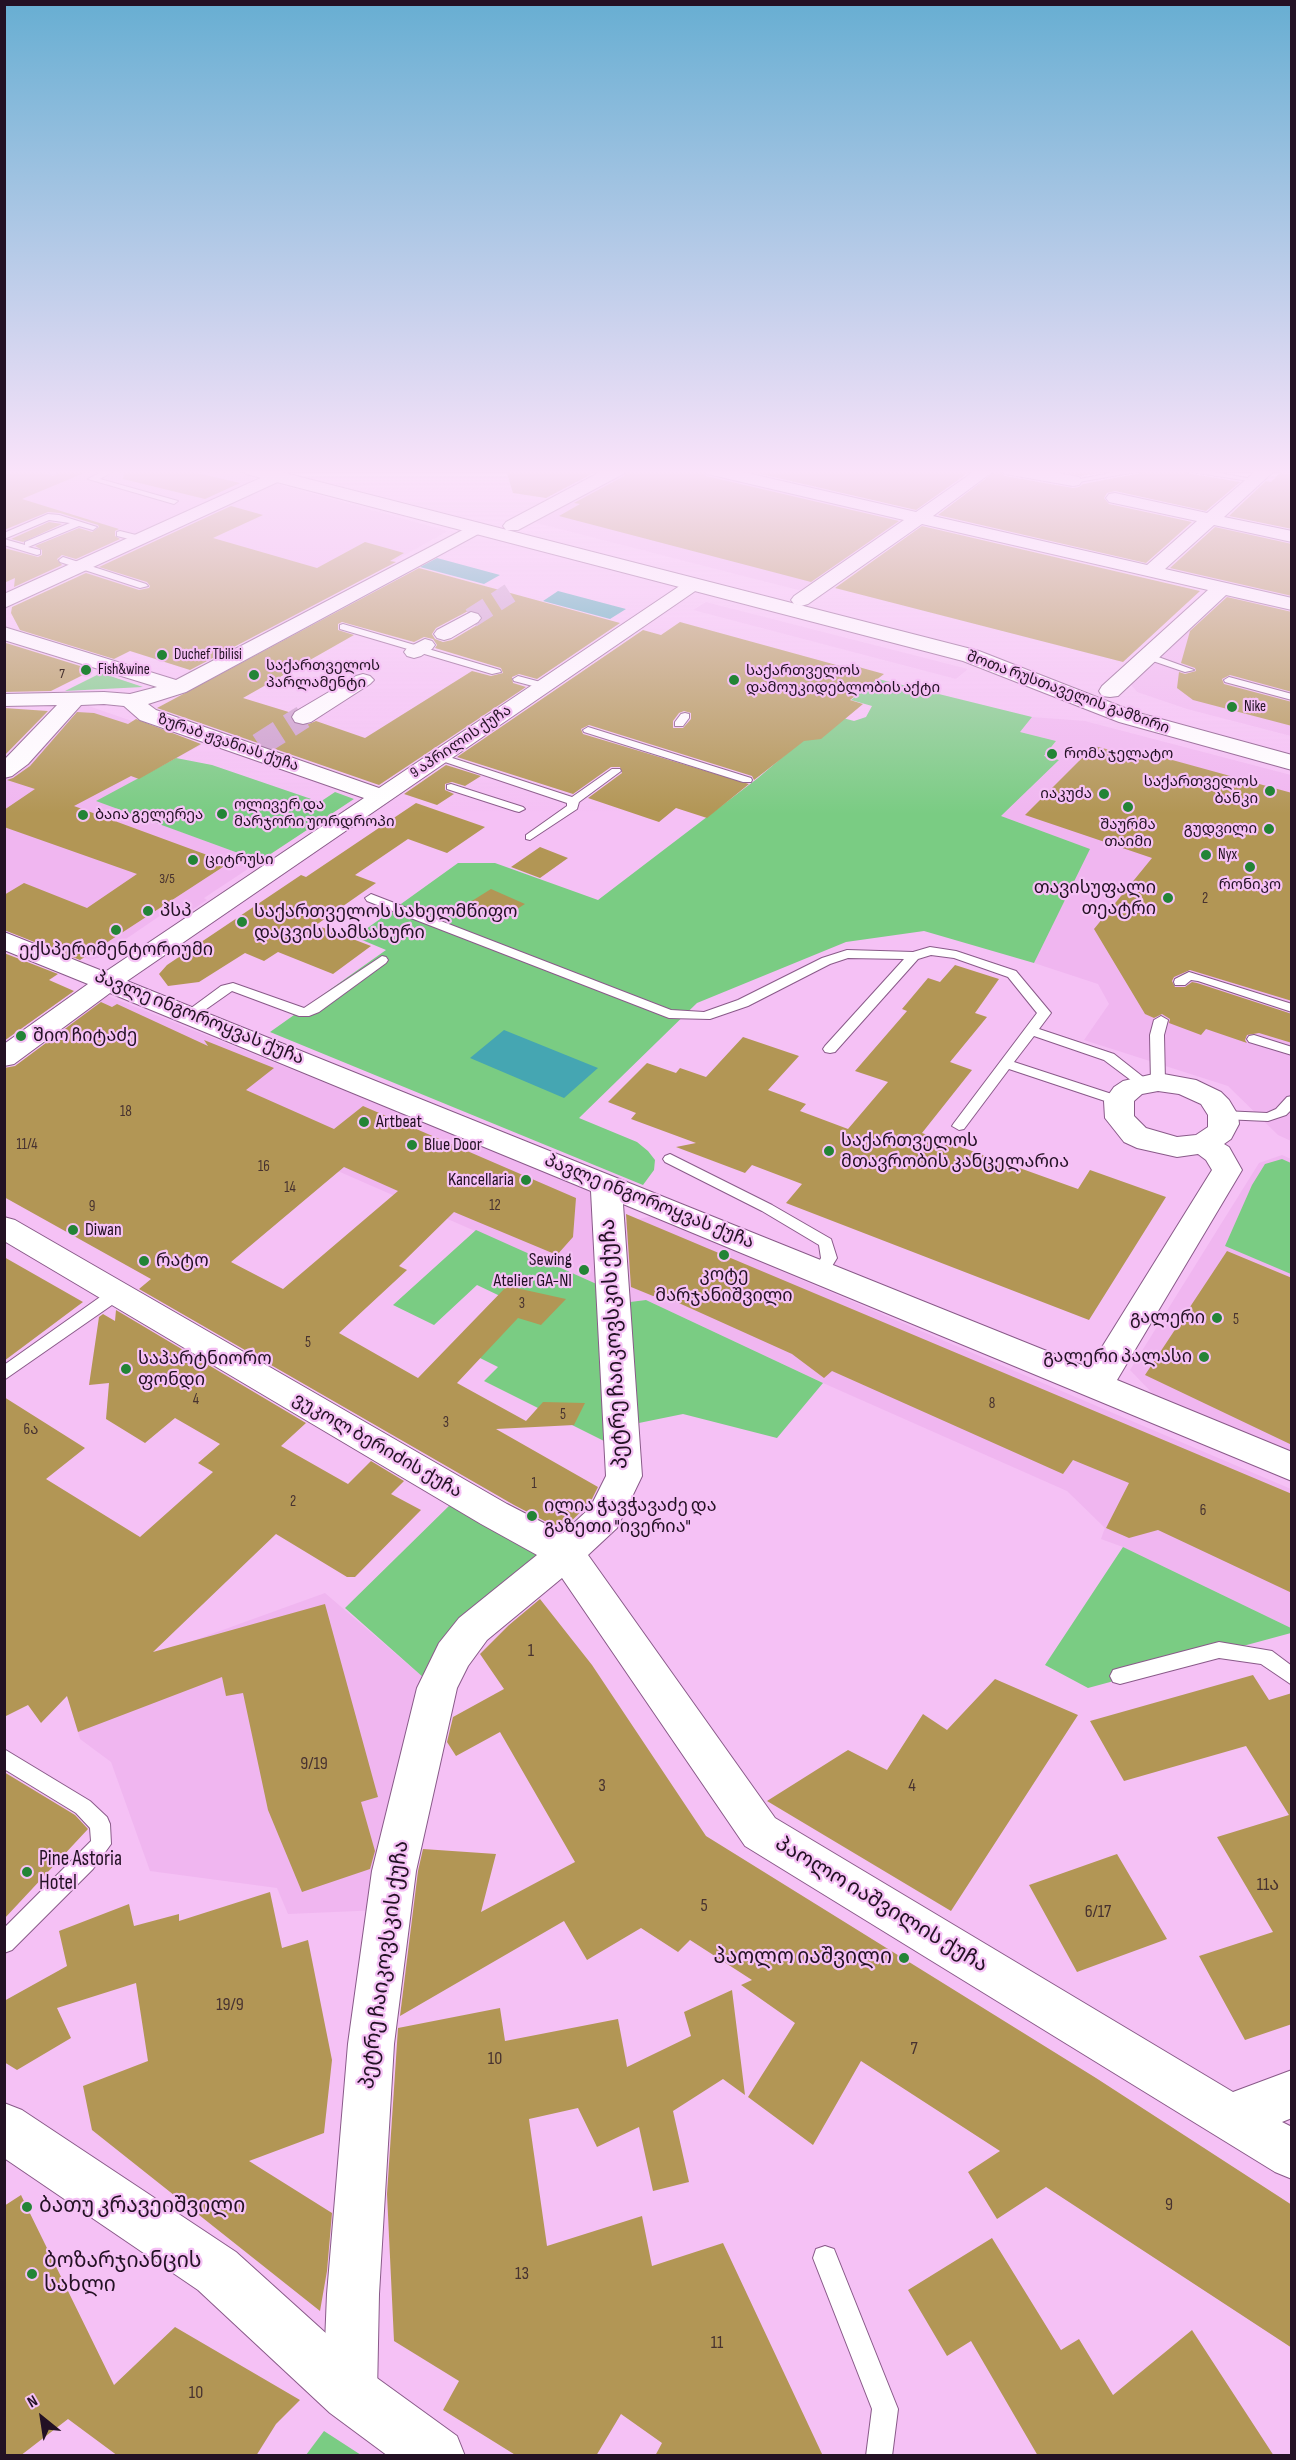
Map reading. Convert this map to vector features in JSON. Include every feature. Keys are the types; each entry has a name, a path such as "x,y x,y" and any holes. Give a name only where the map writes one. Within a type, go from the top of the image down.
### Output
{"main road":[{"name":"შოთა რუსთაველის გამზირი","path":"694,585 971,656 1127,717 1292,763"},
{"name":"შოთა რუსთაველის გამზირი","path":"742,585 988,647 1172,713 1292,745"},
{"path":"4,2128 216,2271 350,2393 437,2456"}],"street":[{"path":"4,603 43,585"},
{"path":"4,700 130,700 149,697 178,687 316,619 376,585"},
{"name":"9 აპრილის ქუჩა","path":"4,1058 109,981 694,585"},
{"path":"801,600 823,585"},
{"path":"1209,585 1292,604"},
{"path":"1110,691 1222,588"},
{"path":"444,634 471,618"},
{"path":"4,633 178,687"},
{"path":"303,717 363,680"},
{"path":"10,763 75,699"},
{"name":"ზურაბ ჟვანიას ქუჩა","path":"130,700 148,715 254,748 381,796"},
{"name":"პავლე ინგოროყვას ქუჩა","path":"4,940 821,1272 1292,1467"},
{"path":"1151,1083 1179,1085 1199,1091 1219,1106 1224,1115 1221,1132 1204,1144 1177,1148 1142,1138 1126,1127 1120,1118 1119,1101 1124,1093 1151,1083"},
{"path":"1096,1385 1227,1170 1218,1154 1204,1144"},
{"name":"პეტრე ჩაიკოვსკის ქუჩა","path":"350,2393 352,2294 371,2044 394,1871 437,1688 453,1655 473,1629 566,1553 604,1518 624,1476 606,1185"},
{"name":"ვუკოლ ბერიძის ქუჩა","path":"6,1230 494,1514 566,1553"},
{"name":"პაოლო იაშვილის ქუჩა","path":"566,1553 760,1832 1292,2155"},
{"path":"1231,2117 1292,2094"}],"lane":[{"path":"343,627 496,672"},
{"path":"1148,656 1189,670"},
{"path":"518,679 544,686"},
{"path":"1229,680 1292,697"},
{"path":"588,730 650,745 747,780"},
{"path":"634,758 650,745"},
{"path":"440,757 492,787 519,809"},
{"path":"451,787 492,787 573,801 616,771"},
{"path":"530,837 573,807 573,801"},
{"path":"370,898 669,1014 705,1016 743,1004 826,961 847,954 914,956 930,951 956,955 1012,974 1044,1012 959,1126"},
{"path":"830,1049 914,956"},
{"path":"190,1014 226,989 233,987 304,1013 314,1009 382,960"},
{"path":"1179,982 1189,976 1200,978 1292,1008"},
{"path":"1032,1031 1109,1057 1151,1083 1161,1020"},
{"path":"1254,1039 1292,1051"},
{"path":"1006,1064 1119,1101"},
{"path":"1224,1115 1268,1118 1281,1112 1292,1100"},
{"path":"670,1159 776,1213 826,1243 829,1258 821,1272"},
{"path":"4,1374 116,1294"},
{"path":"1119,1676 1219,1650 1265,1657 1292,1677"},
{"path":"4,1758 83,1807 100,1824 101,1844 87,1862 4,1942"},
{"path":"825,2258 885,2409 879,2456"}],"shaded area":[{"path":"5,585 27,585 5,595"},
{"path":"107,585 352,585 267,632"},
{"path":"778,585 811,585 798,590"},
{"path":"1223,585 1291,585 1291,736 1187,709 1137,692 1127,680 1228,586"},
{"path":"558,591 626,609 610,619 543,601"},
{"path":"706,602 968,669 956,679 693,610"},
{"path":"83,704 201,745 97,801 260,861 204,898 207,900 183,916 167,911 98,958 90,960 5,926 4,775 71,706"},
{"path":"1032,717 1085,721 1291,775 1291,1141 1278,1135 1228,1086 1084,1040 1109,1004 1098,984 1034,963 1089,849 1001,816 1058,761 1044,757 1056,741 1020,732"},
{"path":"108,996 595,1191 601,1286 301,1155 321,1137 65,1026"},
{"path":"504,1030 598,1068 564,1098 470,1058"},
{"path":"1282,1155 1291,1159 1291,1455 1157,1398 1130,1370 1259,1163"},
{"path":"652,1216 1291,1489 1291,1628 1123,1547 1101,1539 1105,1528 1067,1491 823,1383 646,1300 622,1303 617,1224"},
{"path":"325,1593 424,1678 381,1910 288,1914 277,1888 150,1871 111,1762 80,1739 65,1687"}],"green space":[{"path":"101,673 143,687 65,691"},
{"path":"878,679 1032,717 1020,732 1056,741 1044,756 1059,760 1001,816 1090,849 1034,963 924,931 846,942 697,1003 579,1118 637,1142 648,1151 655,1160 654,1170 643,1185 270,1032 386,950 355,937 458,863 495,863 598,900 758,778 832,715 854,721 866,717 872,706 851,700"},
{"path":"176,758 212,765 320,802 335,792 354,799 260,861 96,801"},
{"path":"1282,1159 1291,1163 1291,1274 1225,1246 1252,1185 1265,1164"},
{"path":"476,1230 601,1286 612,1445 484,1381 498,1367 472,1354 521,1306 477,1285 434,1325 393,1305"},
{"path":"646,1300 823,1383 777,1438 683,1414 634,1424 622,1303"},
{"path":"454,1501 538,1552 542,1559 424,1678 345,1608"},
{"path":"1123,1547 1291,1628 1291,1633 1088,1688 1045,1665"},
{"path":"324,2431 361,2455 306,2455"}],"building":[{"path":"60,585 123,585 139,590 150,586 353,585 190,670 130,651 114,659 20,630 11,613 12,607"},
{"name":"საქართველოს პარლამენტი","path":"388,585 480,585 620,623 537,679 519,674 512,677 513,683 526,687 379,785 157,708","holes":["470,610 479,612 483,617 479,624 452,640 443,642 435,639 432,634 436,628","342,622 414,642 424,637 433,639 437,645 435,648 501,668 503,673 491,676 472,671 365,738 316,721 304,726 294,724 290,718 292,713 243,698 354,635 338,630 338,624"]},
{"path":"839,585 1173,585 1200,591 1123,662 835,588"},
{"path":"1243,585 1292,585 1292,596"},
{"path":"1227,597 1292,612 1292,692 1230,675 1222,679 1224,684 1292,702 1292,726 1193,700 1177,688 1179,672 1185,674 1196,671 1195,668 1181,663 1190,631"},
{"path":"680,622 851,669 855,666 884,674 850,700 863,704 821,739 804,741 754,780 752,776 589,725 581,729 583,734 749,784 707,818 676,808 659,822 588,798 622,773 620,767 611,767 573,794 457,757 643,630 661,635","holes":["684,711 691,713 691,719 683,728 673,728 673,721 679,713"]},
{"path":"4,644 93,670 51,691 4,692"},
{"path":"4,708 48,711 4,756"},
{"path":"77,712 94,713 128,724 136,719 201,744 139,779 131,776 74,806 229,863 80,960 4,930 4,895 24,883 87,908 137,874 4,827 4,810 35,789 7,780 30,766"},
{"path":"1094,746 1131,755 1136,750 1292,793 1292,1001 1190,970 1174,977 1172,981 1175,987 1185,987 1192,982 1197,983 1292,1014 1292,1043 1259,1033 1247,1035 1245,1040 1247,1043 1206,1029 1201,1035 1169,1023 1170,1019 1162,1014 1154,1018 1145,1014 1094,929 1152,858 1025,815"},
{"path":"446,765 481,776 465,786 452,782 445,784 445,790 454,794 437,805 404,794"},
{"path":"416,803 485,827 447,853 408,839 355,875 376,883 316,925 371,946 333,974 278,952 264,961 245,953 199,982 168,986 159,974 167,965 301,875 306,877"},
{"path":"540,847 568,858 540,878 511,867"},
{"path":"491,889 525,904 501,919 467,904"},
{"path":"4,953 58,974 49,980 74,991 4,1041"},
{"name":"საქართველოს მთავრობის კანცელარია","path":"955,965 999,979 975,1013 987,1017 950,1062 972,1070 922,1133 1078,1189 1090,1170 1166,1197 1089,1320 786,1203 802,1184 752,1165 745,1173 676,1147 696,1143 631,1119 636,1113 608,1102 647,1063 676,1073 680,1068 706,1077 743,1037 799,1056 768,1090 806,1104 800,1111 848,1129 888,1082 855,1071 907,1011 902,1009 928,978 940,982"},
{"path":"101,1002 112,1007 117,1004 208,1046 204,1040 274,1068 246,1090 334,1129 363,1106 576,1198 573,1237 557,1255 454,1212 399,1266 407,1270 339,1333 418,1378 507,1286 566,1299 541,1325 518,1318 457,1383 526,1421 543,1402 585,1403 574,1425 496,1429 598,1487 590,1503 562,1530 514,1505 139,1289 151,1279 4,1197 4,1068 15,1066","holes":["344,1167 398,1191 283,1289 231,1262"]},
{"path":"626,1214 1292,1494 1292,1593 1158,1530 1129,1538 1106,1528 1129,1483 1073,1460 1063,1474 832,1371 824,1378 792,1354 661,1295 653,1296 631,1287"},
{"path":"1227,1251 1292,1278 1292,1445 1145,1375"},
{"path":"4,1257 83,1302 4,1361"},
{"path":"116,1310 306,1423 281,1446 348,1484 371,1461 404,1481 391,1494 421,1510 355,1577 347,1577 276,1534 153,1652 325,1604 378,1797 361,1802 375,1851 370,1869 302,1892 268,1810 243,1693 226,1696 222,1677 78,1732 67,1696 41,1723 28,1705 4,1717 4,1397 85,1448 46,1479 140,1537 213,1472 198,1463 220,1444 175,1418 145,1443 106,1419 109,1383 89,1385 99,1317 103,1314 115,1321"},
{"path":"540,1599 592,1665 706,1836 1096,2078 1292,2205 1292,2348 1046,2187 997,2219 968,2172 1000,2151 861,2061 813,2145 748,2097 795,2023 741,1985 752,1980 690,1940 678,1952 641,1928 587,1960 564,1921 400,2016 418,1871 423,1849 496,1854 481,1912 575,1862 500,1732 456,1756 447,1742 453,1717 504,1689 480,1654"},
{"path":"1253,1675 1269,1700 1292,1693 1292,2024 1245,2040 1199,1956 1273,1932 1217,1837 1289,1815 1246,1746 1124,1781 1090,1721"},
{"path":"995,1679 1078,1715 951,1911 767,1801 848,1750 887,1770 923,1714 947,1730"},
{"name":"Pine Astoria Hotel","path":"4,1772 75,1815 88,1829 4,1919"},
{"path":"1117,1854 1167,1939 1077,1972 1029,1885"},
{"path":"270,1892 282,1948 308,1940 332,2060 324,2133 249,2161 332,2213 327,2271 320,2311 92,2130 83,2086 148,2061 136,1983 57,2008 71,2038 17,2070 4,2062 4,2001 67,1966 59,1931 129,1904 134,1926 179,1914 179,1921"},
{"path":"732,1990 745,2095 723,2079 673,2111 689,2182 653,2191 639,2127 597,2147 578,2108 529,2119 547,2246 642,2216 652,2266 723,2243 823,2456 655,2456 662,2443 621,2414 596,2456 517,2456 443,2410 459,2381 394,2341 387,2194 398,2028 500,2008 505,2041 618,2019 627,2067 691,2036 684,2012"},
{"path":"21,2195 114,2385 175,2327 300,2400 276,2424 256,2456 118,2456 68,2419 20,2456 4,2456 4,2206"},
{"path":"992,2238 1061,2350 1079,2339 1113,2395 1192,2330 1274,2456 1038,2456 971,2341 947,2356 908,2290"}],"tunnel":[{"path":"471,618 510,593"},
{"path":"259,745 303,717"}],"place":[{"name":"Duchef Tbilisi","path":"162,655"},
{"name":"Fish&wine","path":"86,670"},
{"name":"საქართველოს პარლამენტი","path":"254,675"},
{"name":"საქართველოს დამოუკიდებლობის აქტი","path":"734,680"},
{"name":"Nike","path":"1232,707"},
{"name":"რომა ჯელატო","path":"1052,754"},
{"name":"საქართველოს ბანკი","path":"1270,791"},
{"name":"იაკუძა","path":"1104,794"},
{"name":"შაურმა თაიმი","path":"1128,807"},
{"name":"ოლივერ და მარჯორი უორდროპი","path":"222,814"},
{"name":"ბაია გელერეა","path":"83,815"},
{"name":"გუდვილი","path":"1269,829"},
{"name":"Nyx","path":"1206,855"},
{"name":"ციტრუსი","path":"193,860"},
{"name":"რონიკო","path":"1250,867"},
{"name":"თავისუფალი თეატრი","path":"1168,898"},
{"name":"პსპ","path":"148,911"},
{"name":"საქართველოს სახელმწიფო დაცვის სამსახური","path":"242,922"},
{"name":"ექსპერიმენტორიუმი","path":"116,930"},
{"name":"შიო ჩიტაძე","path":"21,1036"},
{"name":"Artbeat","path":"364,1122"},
{"name":"Blue Door","path":"412,1145"},
{"name":"საქართველოს მთავრობის კანცელარია","path":"829,1151"},
{"name":"Kancellaria","path":"526,1180"},
{"name":"Diwan","path":"73,1230"},
{"name":"კოტე მარჯანიშვილი","path":"724,1255"},
{"name":"რატო","path":"144,1261"},
{"name":"Sewing Atelier GA-NI","path":"584,1270"},
{"name":"გალერი","path":"1217,1318"},
{"name":"გალერი პალასი","path":"1204,1357"},
{"name":"საპარტნიორო ფონდი","path":"126,1369"},
{"name":"ილია ჭავჭავაძე და გაზეთი \"ივერია\"","path":"532,1516"},
{"name":"Pine Astoria Hotel","path":"27,1872"},
{"name":"პაოლო იაშვილი","path":"904,1958"},
{"name":"ბათუ კრავეიშვილი","path":"27,2207"},
{"name":"ბოზარჯიანცის სახლი","path":"32,2274"}]}
